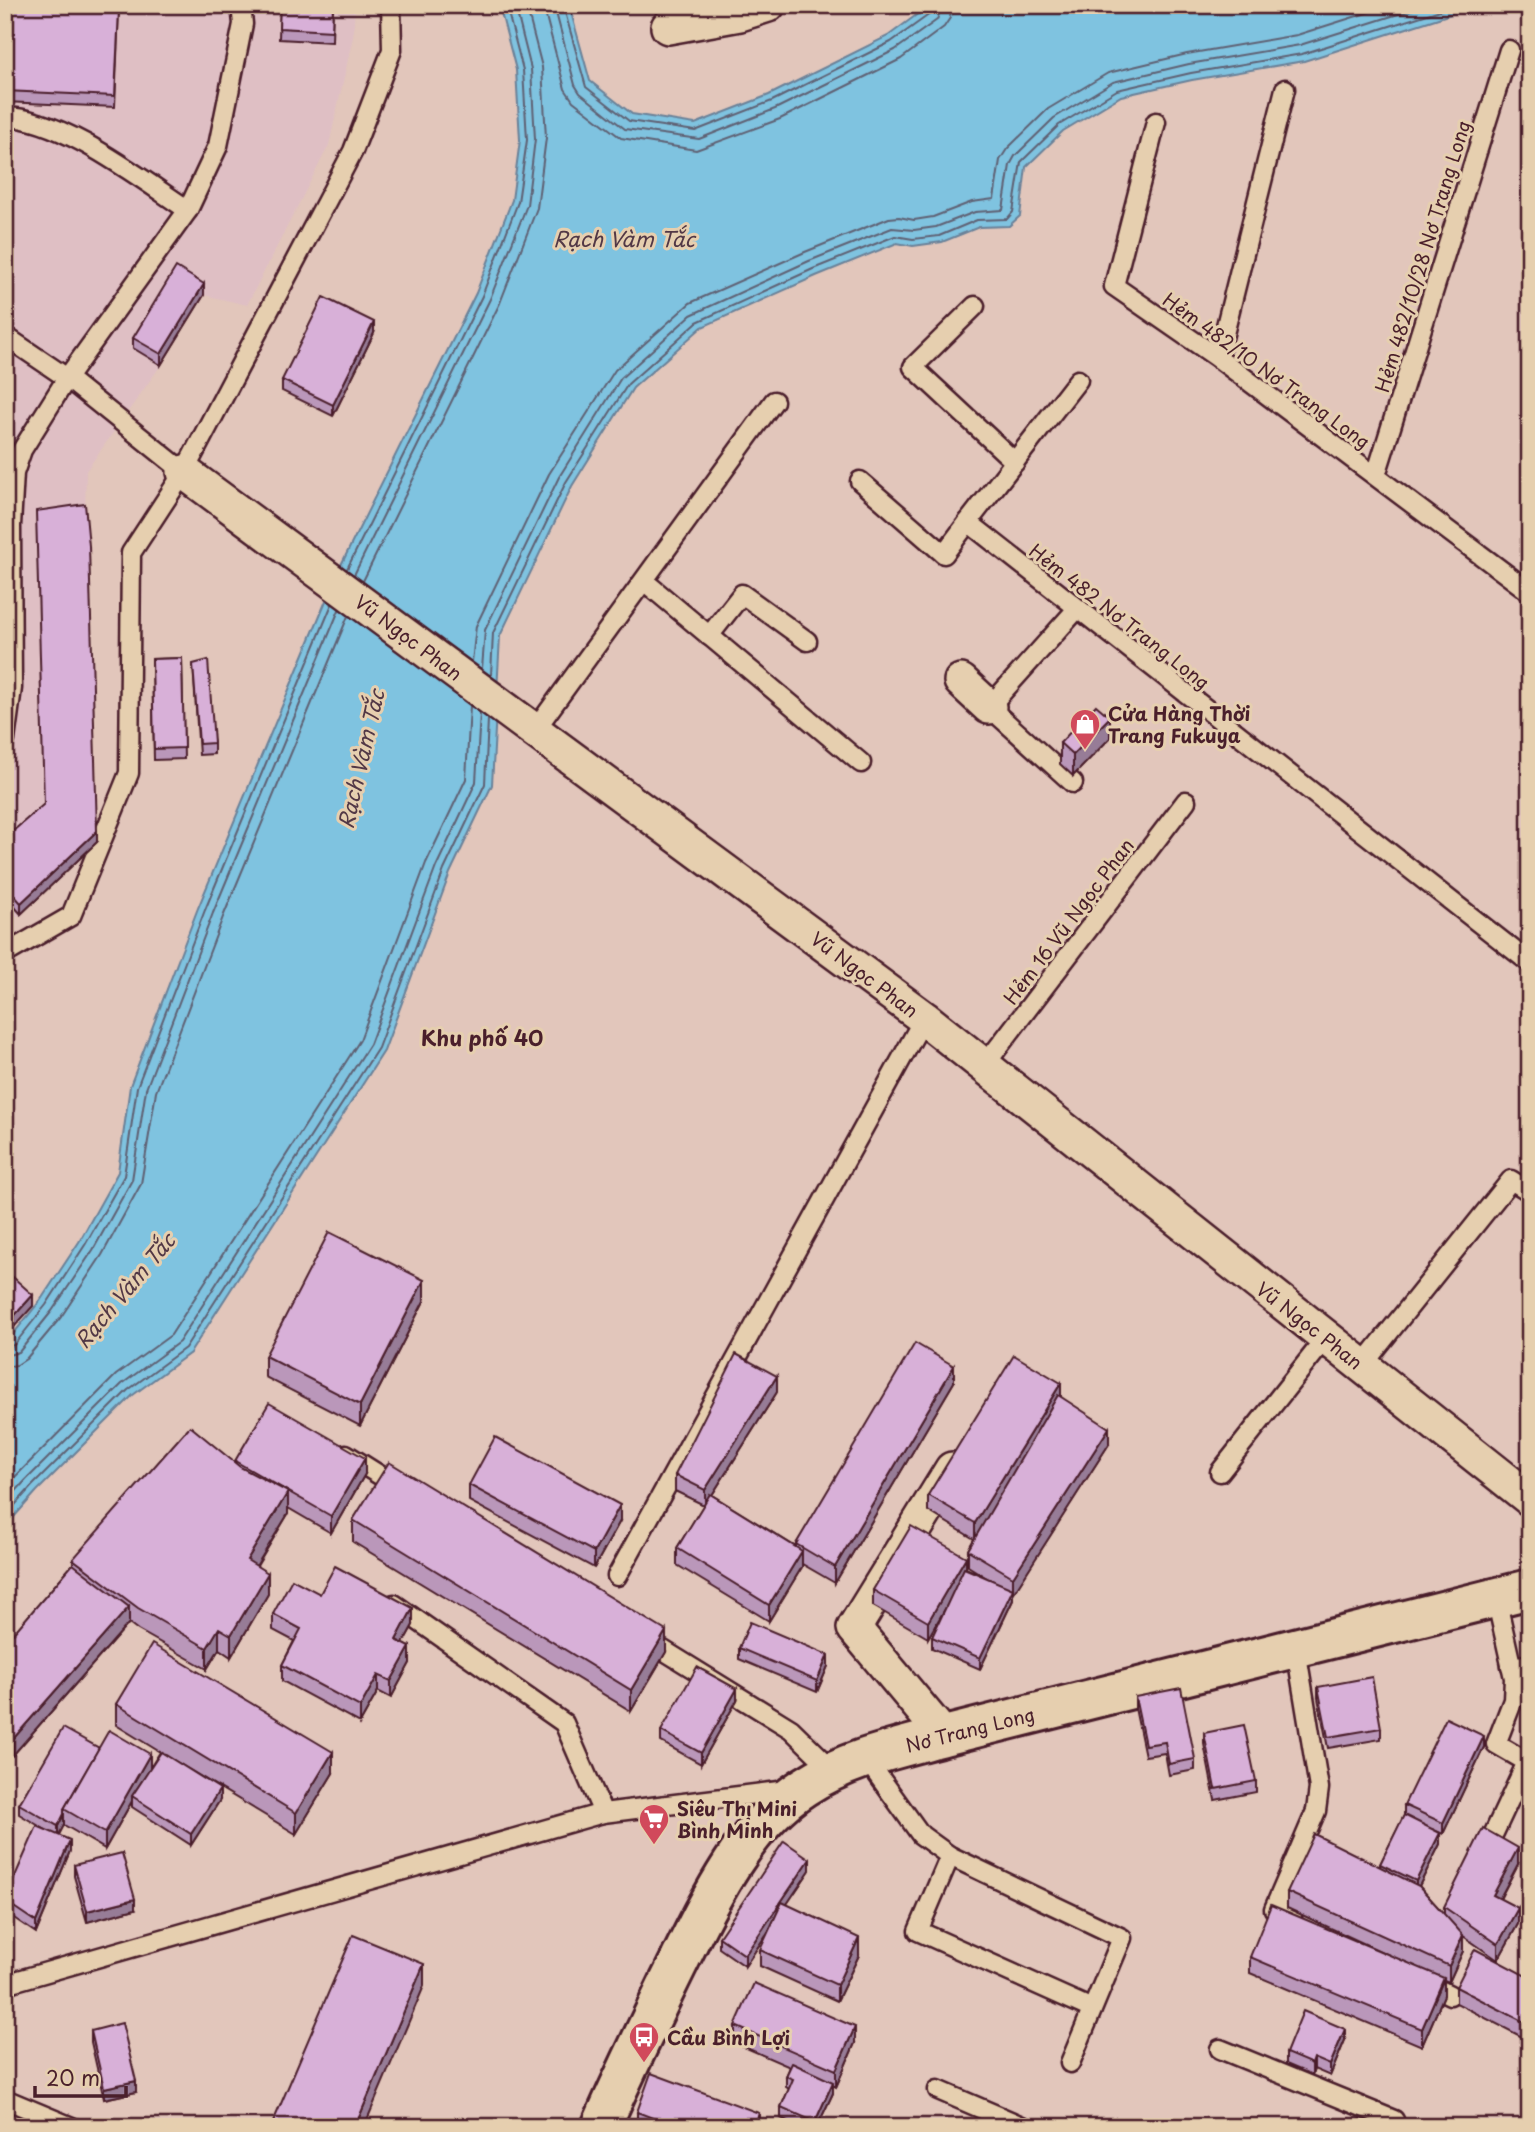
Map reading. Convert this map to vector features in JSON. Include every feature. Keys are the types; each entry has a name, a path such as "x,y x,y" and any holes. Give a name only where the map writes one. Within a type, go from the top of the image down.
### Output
{"street":[{"path":"668,27 748,8"},
{"name":"Vũ Ngọc Phan","path":"184,472 924,1018 1530,1499"},
{"path":"961,681 989,707"},
{"path":"944,1735 854,1628 968,1443"},
{"name":"Nơ Trang Long","path":"601,2127 631,2074 697,1926 720,1884 771,1813 833,1771 944,1735 1513,1593"}],"lane":[{"path":"5,740 12,688 11,526 14,472 22,450 67,379 188,210 218,146 243,24 241,5"},
{"path":"5,954 71,916 129,773 131,553 184,472 353,151 392,50 391,5"},
{"name":"Hẻm 482/10/28 Nơ Trang Long","path":"1376,475 1509,50"},
{"path":"1217,358 1285,89"},
{"path":"5,117 16,117 75,137 188,210"},
{"name":"Hẻm 482/10 Nơ Trang Long","path":"1156,122 1114,286 1217,358 1530,592"},
{"path":"975,306 913,367 1015,462"},
{"path":"5,336 67,379 184,472"},
{"path":"860,481 944,554 1078,380"},
{"path":"523,722 644,581 774,401"},
{"name":"Hẻm 482 Nơ Trang Long","path":"968,523 1530,963"},
{"path":"644,581 861,763"},
{"path":"709,635 743,594 807,641"},
{"path":"1073,783 989,707 1077,608"},
{"name":"Hẻm 16 Vũ Ngọc Phan","path":"984,1066 1186,801"},
{"path":"617,1576 924,1018"},
{"path":"1362,1366 1511,1180 1530,1192"},
{"path":"1220,1472 1326,1338"},
{"path":"328,1443 420,1500"},
{"path":"1486,1850 1527,1762 1496,1744 1513,1700 1513,1593"},
{"path":"389,1600 564,1723 603,1813"},
{"path":"627,1628 791,1729 833,1771 950,1856 1122,1938 1070,2063"},
{"path":"1296,1649 1319,1788 1316,1811 1274,1909 1312,1927"},
{"path":"1511,1666 1530,1665"},
{"path":"5,1984 603,1813 833,1771"},
{"path":"950,1856 918,1931 1093,2009"},
{"path":"1412,1976 1450,1994"},
{"path":"1220,2049 1398,2125"},
{"path":"938,2090 1024,2127"},
{"path":"5,2099 72,2127"}],"shaded area":[{"path":"5,5 355,5 353,37 329,145 247,305 204,295 161,365 86,471 85,515 97,842 21,914 5,924"}],"water":[{"name":"Rạch Vàm Tắc","path":"499,5 569,5 590,81 632,114 695,124 769,95 888,36 930,5 1479,5 1304,61 1192,80 1121,96 1063,131 1026,167 1020,216 1009,226 979,227 942,242 913,246 897,243 816,276 702,327 633,388 572,486 500,636 492,785 450,873 384,1051 190,1353 133,1395 5,1527 5,1344 40,1301 79,1242 118,1172 130,1086 198,908 340,567 476,293 512,200 520,140 516,70"}],"building":[{"path":"5,5 119,9 115,96 5,91"},
{"path":"280,5 333,5 332,31 279,28"},
{"path":"176,267 204,284 161,354 133,338"},
{"path":"323,297 374,322 333,405 282,380"},
{"path":"85,504 89,546 97,831 21,903 5,885 5,838 44,804 36,511"},
{"path":"182,658 184,748 154,749 152,659"},
{"path":"208,660 214,743 199,744 193,664"},
{"path":"1096,705 1110,717 1073,755 1060,743"},
{"path":"329,1232 424,1280 360,1405 265,1356"},
{"path":"5,1270 33,1295 5,1326"},
{"path":"915,1343 954,1366 835,1567 796,1544"},
{"path":"736,1354 777,1376 705,1490 675,1475"},
{"path":"1014,1355 1061,1383 975,1523 928,1495"},
{"path":"1058,1395 1109,1428 1013,1577 968,1550"},
{"path":"269,1403 365,1458 331,1516 235,1461"},
{"path":"190,1426 240,1467 288,1492 247,1560 268,1573 231,1635 219,1628 207,1648 138,1608 73,1559"},
{"path":"495,1437 620,1505 594,1552 469,1485"},
{"path":"389,1462 666,1631 631,1690 353,1520"},
{"path":"710,1494 802,1551 769,1605 677,1548"},
{"path":"911,1526 966,1557 928,1622 873,1590"},
{"path":"73,1564 129,1607 13,1739 5,1732 5,1643"},
{"path":"335,1566 413,1608 396,1640 410,1647 391,1681 378,1675 360,1707 282,1665 301,1629 273,1614 292,1579 320,1594"},
{"path":"964,1568 1013,1589 980,1658 932,1637"},
{"path":"750,1622 828,1655 817,1681 739,1648"},
{"path":"152,1644 333,1752 296,1813 116,1704"},
{"path":"697,1667 737,1689 701,1753 661,1731"},
{"path":"1372,1677 1381,1728 1328,1737 1318,1687"},
{"path":"1181,1688 1195,1759 1169,1764 1165,1742 1145,1745 1135,1697"},
{"path":"1446,1718 1484,1736 1443,1823 1404,1805"},
{"path":"1244,1725 1256,1781 1215,1789 1204,1733"},
{"path":"63,1728 99,1748 64,1809 58,1826 19,1804"},
{"path":"109,1730 150,1754 105,1833 64,1809"},
{"path":"161,1752 220,1789 191,1834 132,1796"},
{"path":"1404,1815 1440,1833 1416,1881 1380,1864"},
{"path":"37,1826 70,1840 36,1922 5,1899"},
{"path":"1483,1828 1518,1848 1493,1895 1518,1908 1498,1944 1444,1907"},
{"path":"1314,1834 1419,1886 1463,1935 1449,1966 1287,1892"},
{"path":"784,1841 810,1859 745,1955 719,1937"},
{"path":"122,1853 135,1899 87,1911 74,1865"},
{"path":"782,1902 859,1938 837,1985 760,1950"},
{"path":"1271,1905 1444,1978 1422,2029 1250,1957"},
{"path":"353,1935 424,1964 355,2127 271,2127"},
{"path":"1475,1949 1530,1978 1530,2025 1456,1987"},
{"path":"754,1983 855,2027 836,2070 735,2026"},
{"path":"1303,2011 1345,2029 1330,2065 1314,2058 1312,2064 1286,2053"},
{"path":"122,2023 136,2081 104,2088 91,2031"},
{"path":"792,2063 833,2082 815,2122 781,2107 793,2079 786,2076"},
{"path":"651,2073 759,2113 754,2127 676,2127 637,2112"}],"place":[{"name":"Cửa Hàng Thời Trang Fukuya","path":"1085,751"},
{"name":"Siêu Thị Mini Bình Minh","path":"654,1846"},
{"name":"Cầu Bình Lợi","path":"644,2064"}],"district":[{"name":"Khu phố 40","path":"482,1037"}]}
